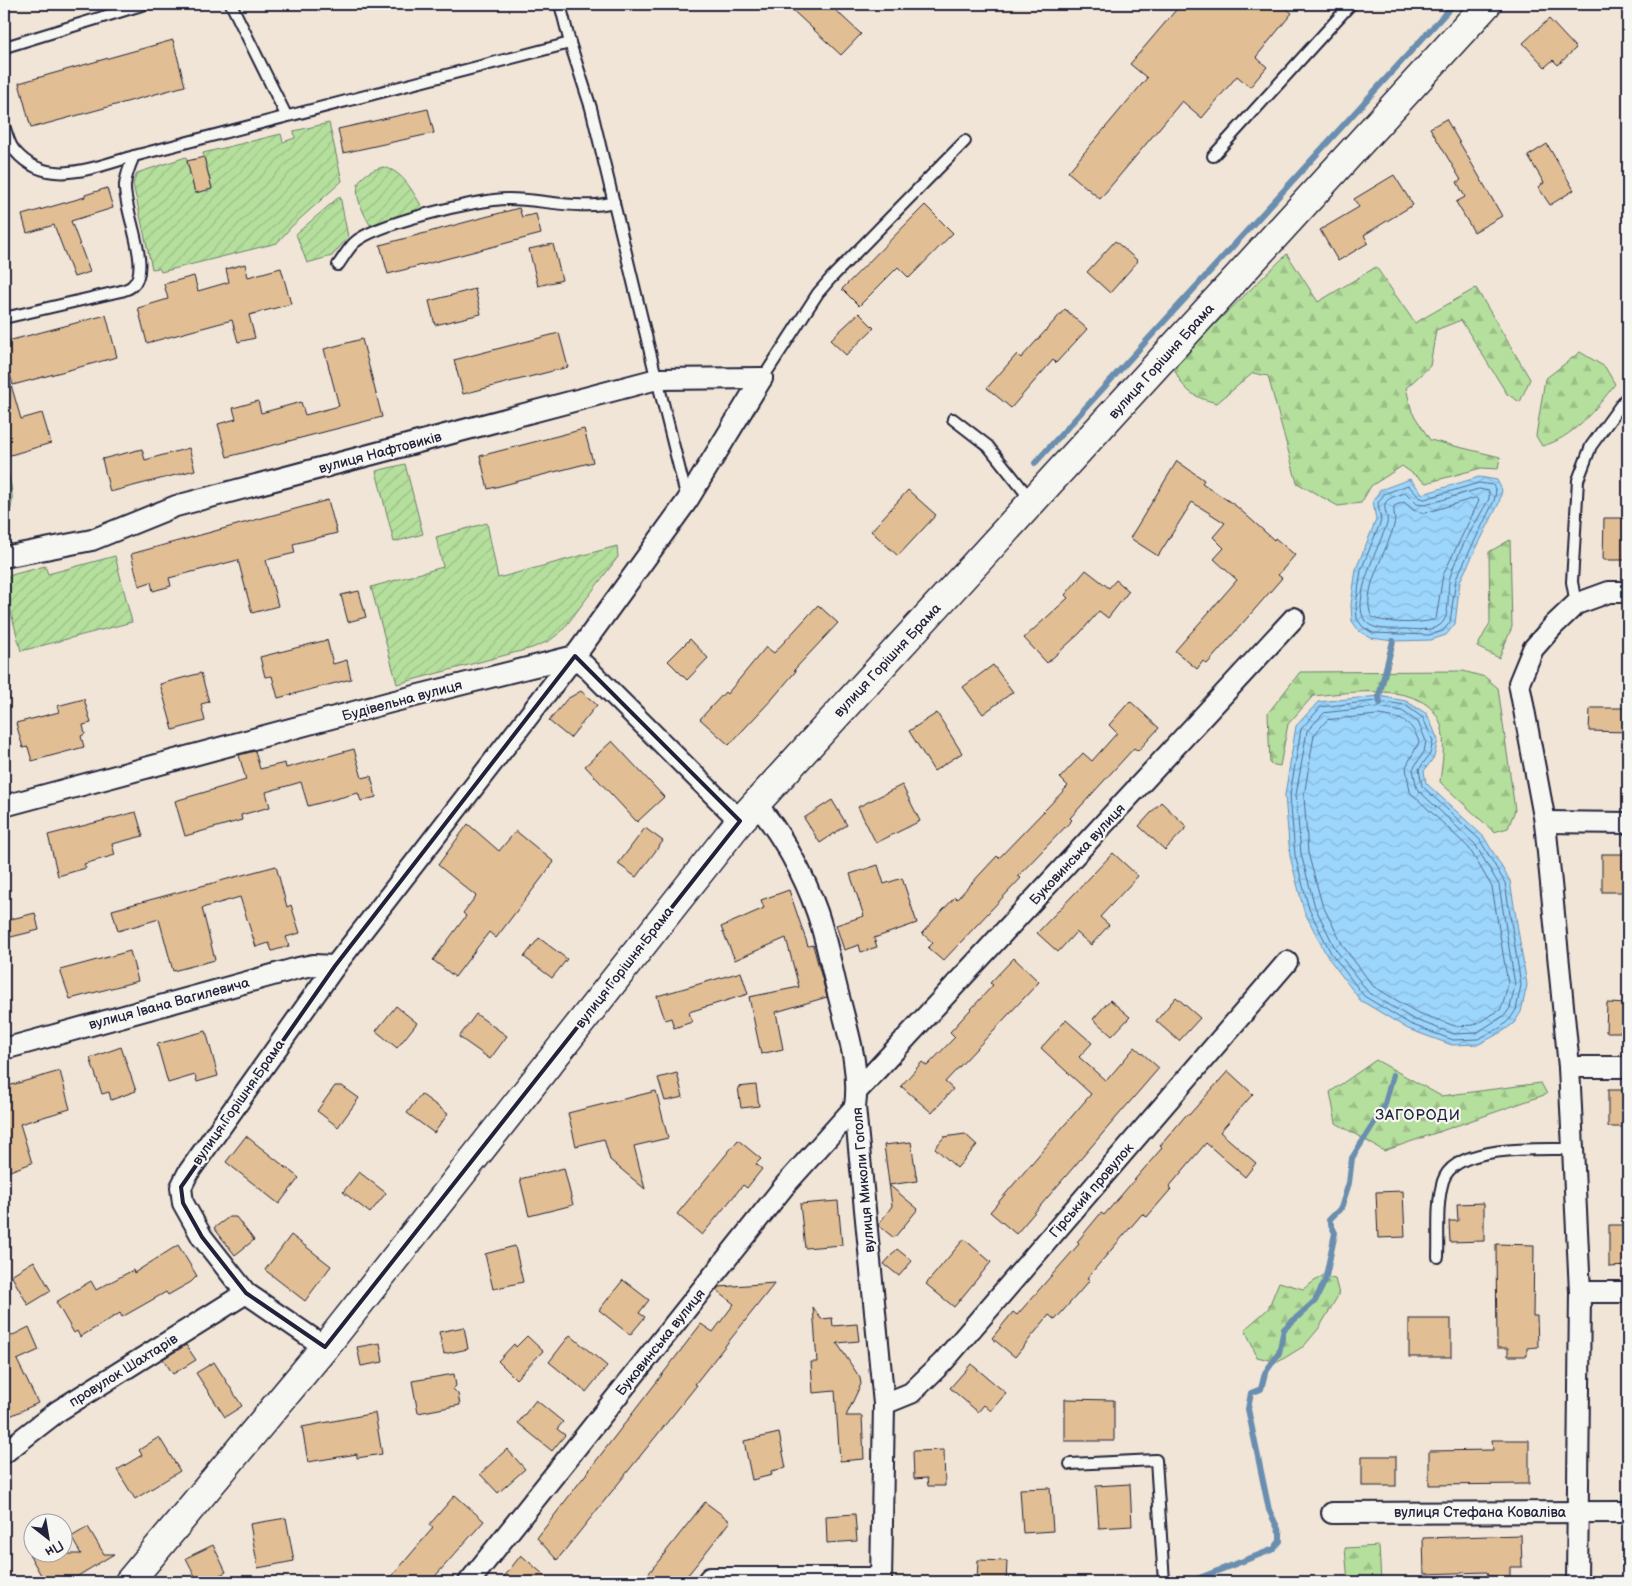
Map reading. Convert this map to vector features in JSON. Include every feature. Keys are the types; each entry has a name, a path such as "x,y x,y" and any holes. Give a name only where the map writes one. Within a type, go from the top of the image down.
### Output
{"street":[{"name":"вулиця Горішня Брама","path":"129,1582 325,1347 748,812 1487,4"},
{"name":"вулиця Нафтовиків","path":"4,557 92,540 176,506 657,378"},
{"name":"вулиця Горішня Брама","path":"325,1347 246,1293 202,1237 183,1203 181,1186 188,1173 335,966 575,656 687,501"},
{"path":"1577,1582 1580,1292 1569,1067 1545,822 1519,683 1533,649 1576,604 1609,592 1628,592"},
{"name":"Буковинська вулиця","path":"469,1582 786,1184 857,1098 1294,618"},
{"path":"575,656 748,812"},
{"name":"Будівельна вулиця","path":"4,806 391,702 575,656"},
{"name":"вулиця Миколи Гоголя","path":"707,1582 710,1578 881,1580 884,1404 855,1060 817,912 790,852 767,816 748,812"},
{"path":"1545,822 1628,823"},
{"name":"Гірський провулок","path":"884,1404 911,1393 943,1362 1287,962"},
{"name":"вулиця Івана Вагилевича","path":"4,1049 298,968 335,966"},
{"path":"1569,1067 1628,1067"},
{"path":"1580,1292 1628,1292"},
{"name":"провулок Шахтарів","path":"4,1453 58,1411 246,1293"},
{"name":"вулиця Стефана Коваліва","path":"1332,1513 1628,1512"}],"lane":[{"path":"4,51 5,47 145,4"},
{"path":"231,4 286,115"},
{"path":"560,4 570,43 591,108 687,501"},
{"path":"1213,156 1350,4"},
{"path":"4,126 14,150 37,169 71,174 286,115 570,43"},
{"path":"687,501 762,378 824,285 965,141"},
{"path":"4,318 121,291 132,286 137,279 139,270 125,186 134,156"},
{"path":"338,265 354,243 366,235 436,212 508,199 599,206 614,202"},
{"path":"657,378 762,378"},
{"path":"1576,604 1572,582 1578,480 1591,446 1628,395"},
{"path":"953,419 988,446 1033,502"},
{"path":"1438,1257 1439,1202 1444,1179 1455,1164 1475,1155 1574,1149"},
{"path":"1070,1464 1156,1460 1164,1582"}],"highlighted area":[{"path":"575,656 740,821 325,1347 246,1293 202,1237 183,1203 181,1187 335,966"}],"green space":[{"path":"329,123 342,181 291,227 277,243 161,272 159,268 152,269 133,184 137,173 186,157 195,193 212,188 203,153 281,134 283,142 295,138 294,131"},
{"path":"383,167 397,173 402,178 423,208 370,225 358,198 357,190 363,177 371,171"},
{"path":"340,196 348,237 332,256 307,263 296,234"},
{"path":"1287,254 1318,302 1376,267 1415,323 1476,288 1530,379 1520,402 1507,394 1461,320 1436,330 1430,366 1406,388 1412,412 1430,440 1500,457 1498,469 1481,468 1426,483 1402,466 1371,486 1361,503 1338,506 1297,483 1268,376 1253,373 1217,403 1194,395 1184,386 1176,374 1173,365"},
{"path":"1580,352 1605,367 1615,384 1574,430 1564,437 1542,446 1536,436 1545,379"},
{"path":"4,460 11,484 12,500 9,515 4,523"},
{"path":"405,464 423,534 394,542 376,471"},
{"path":"487,523 498,578 617,546 618,557 562,631 549,641 532,648 397,684 371,587 443,567 436,537"},
{"path":"1510,540 1512,627 1499,658 1477,647 1490,623 1489,552"},
{"path":"115,556 132,622 21,651 4,586 4,577 45,566 48,574"},
{"path":"1463,671 1485,677 1498,688 1515,810 1508,828 1494,832 1440,782 1443,761 1441,725 1433,710 1420,701 1404,695 1385,692 1365,692 1313,696 1288,724 1280,766 1270,764 1268,713 1300,672"},
{"path":"1376,1060 1441,1096 1541,1083 1547,1094 1384,1151 1336,1123 1330,1092"},
{"path":"1322,1276 1335,1279 1339,1294 1319,1328 1304,1346 1278,1362 1257,1357 1245,1329 1268,1309 1279,1282 1303,1289"},
{"path":"1379,1546 1381,1582 1348,1582 1345,1548"}],"water":[{"path":"1479,477 1497,480 1502,490 1499,503 1460,581 1455,624 1446,635 1431,640 1393,641 1371,638 1359,631 1352,621 1351,605 1356,569 1376,520 1373,501 1380,490 1410,479 1423,494"},
{"path":"1379,696 1406,701 1427,714 1438,740 1434,757 1424,771 1426,783 1484,837 1510,881 1527,985 1521,1012 1514,1023 1502,1032 1479,1044 1452,1045 1408,1029 1360,1000 1327,956 1304,911 1290,856 1285,795 1296,726 1318,702"}],"building":[{"path":"786,4 829,4 861,34 841,55"},
{"path":"1181,4 1281,4 1292,13 1256,57 1267,67 1250,87 1237,76 1202,118 1182,101 1100,199 1068,172 1147,78 1130,64"},
{"path":"1549,19 1576,48 1558,65 1553,60 1545,67 1523,43"},
{"path":"173,40 185,86 31,128 19,83"},
{"path":"428,109 434,133 343,153 338,129"},
{"path":"1446,119 1502,216 1474,232 1456,202 1465,197 1457,182 1461,180 1430,128"},
{"path":"1547,144 1574,190 1550,205 1538,187 1544,183 1528,156"},
{"path":"204,157 212,189 195,193 187,161"},
{"path":"1394,175 1413,205 1364,235 1368,243 1338,261 1320,230 1359,207 1354,199"},
{"path":"107,188 113,208 71,221 90,272 74,277 54,225 27,233 22,215 85,197 85,195"},
{"path":"925,205 953,233 909,278 898,267 859,306 842,289"},
{"path":"519,208 522,217 536,214 541,234 388,274 380,245"},
{"path":"1115,241 1138,261 1110,293 1087,272"},
{"path":"553,244 562,280 538,286 529,249"},
{"path":"245,264 248,277 281,268 291,304 249,315 255,338 238,342 232,320 147,343 138,308 168,299 164,284 194,276 198,291 229,282 226,269"},
{"path":"475,289 481,314 435,325 429,301"},
{"path":"1065,309 1087,329 1056,363 1053,360 1011,408 987,388 1017,354 1021,358"},
{"path":"859,313 874,328 846,355 830,340"},
{"path":"106,315 117,357 13,385 4,352 4,342"},
{"path":"559,333 568,367 463,394 454,360"},
{"path":"362,339 382,417 227,457 218,424 236,419 233,408 258,401 261,413 301,402 305,415 339,406 324,349"},
{"path":"4,378 9,378 21,419 42,413 51,443 4,457"},
{"path":"584,429 593,462 488,489 480,456"},
{"path":"189,448 195,470 110,492 102,459 142,449 145,460"},
{"path":"1177,461 1204,480 1202,483 1236,506 1274,540 1275,538 1295,555 1278,575 1282,578 1207,664 1203,661 1197,669 1175,651 1237,580 1214,559 1224,548 1213,537 1225,523 1192,502 1158,556 1130,538"},
{"path":"908,490 936,515 898,556 871,531"},
{"path":"328,500 337,533 293,544 295,553 266,560 278,606 252,613 238,560 169,578 171,586 153,591 151,582 139,586 131,554"},
{"path":"1604,518 1624,518 1624,521 1628,521 1628,560 1603,560"},
{"path":"1086,570 1109,588 1116,580 1129,591 1108,618 1099,611 1080,633 1047,663 1024,638 1068,598 1065,595"},
{"path":"359,591 366,617 348,622 341,595"},
{"path":"818,605 838,623 729,745 700,719 725,692 727,694 766,647 774,653"},
{"path":"690,639 708,658 687,680 668,661"},
{"path":"327,640 333,664 347,660 351,679 278,698 272,676 265,677 260,657"},
{"path":"993,665 1013,692 983,714 963,687"},
{"path":"201,673 209,702 201,704 205,721 173,730 160,684"},
{"path":"581,691 597,705 570,738 549,721 567,699"},
{"path":"84,699 91,723 83,725 85,734 81,736 84,747 32,761 28,747 23,748 16,723 59,712 57,706"},
{"path":"1130,701 1159,728 1138,751 1134,748 1070,818 1072,820 1018,876 1021,878 943,961 928,948 933,943 922,933 955,897 957,899 997,856 999,858 1068,786 1060,778 1083,753 1092,761 1117,733 1109,725"},
{"path":"1590,708 1628,708 1628,732 1589,731"},
{"path":"937,713 962,753 934,771 909,731"},
{"path":"612,741 664,797 637,822 585,766"},
{"path":"354,749 362,778 371,776 376,797 361,801 358,793 308,806 301,782 266,792 270,807 241,815 242,820 185,836 175,801 246,780 239,755 255,751 260,769 285,763 286,768"},
{"path":"902,785 920,821 876,843 858,807"},
{"path":"832,800 847,825 820,843 804,818"},
{"path":"1161,802 1187,827 1165,850 1139,826"},
{"path":"136,812 143,836 112,844 115,855 84,864 86,868 58,876 48,835"},
{"path":"468,824 499,851 516,831 554,862 496,938 489,932 455,977 433,960 466,916 463,913 476,896 438,865"},
{"path":"645,828 663,841 636,877 618,864"},
{"path":"1113,853 1138,876 1100,917 1109,925 1091,945 1076,932 1058,952 1037,933"},
{"path":"1602,854 1628,854 1628,892 1602,892"},
{"path":"878,865 884,884 902,878 917,923 874,938 877,947 861,952 859,945 844,950 836,925 864,916 850,874"},
{"path":"276,866 287,907 291,905 300,933 286,937 289,946 272,951 269,943 256,947 240,897 202,908 215,960 173,971 159,919 118,931 112,910"},
{"path":"789,890 808,946 813,945 827,997 776,1012 783,1049 761,1054 749,997 799,987 786,938 735,960 721,927 764,908 761,900"},
{"path":"35,913 39,930 7,938 4,921"},
{"path":"539,938 567,959 552,978 524,957"},
{"path":"130,951 138,981 70,999 60,970"},
{"path":"1014,958 1039,982 945,1082 953,1089 932,1113 901,1086 922,1062 927,1066 955,1037 950,1032 993,985 990,983"},
{"path":"741,972 748,994 689,1012 692,1022 674,1028 671,1018 665,1020 657,996"},
{"path":"1176,997 1200,1018 1179,1041 1156,1021"},
{"path":"1110,1000 1130,1017 1112,1036 1093,1019"},
{"path":"1607,1003 1628,1004 1628,1032 1606,1032"},
{"path":"396,1006 417,1023 397,1048 376,1031"},
{"path":"476,1014 507,1036 490,1059 459,1037"},
{"path":"1066,1020 1092,1043 1079,1057 1106,1081 1135,1047 1159,1068 1016,1234 990,1212 1091,1094 1041,1048"},
{"path":"206,1031 218,1076 197,1082 195,1075 168,1083 157,1044"},
{"path":"121,1047 136,1091 111,1100 109,1092 102,1094 90,1058"},
{"path":"60,1071 70,1109 20,1124 32,1163 7,1172 4,1161 4,1085 8,1086"},
{"path":"1228,1071 1253,1094 1220,1132 1256,1163 1245,1177 1206,1143 1169,1187 1171,1189 1147,1217 1142,1214 1087,1278 1090,1280 1055,1320 1049,1315 1015,1357 992,1338 1013,1312 1017,1315 1079,1244 1077,1242 1101,1213 1104,1215 1162,1148 1160,1146 1187,1114 1189,1115"},
{"path":"677,1073 683,1097 665,1101 658,1078"},
{"path":"756,1085 759,1106 741,1108 738,1087"},
{"path":"335,1086 342,1086 359,1098 338,1127 317,1111"},
{"path":"1608,1090 1628,1090 1628,1127 1608,1127"},
{"path":"656,1091 668,1138 634,1146 645,1189 610,1160 604,1139 576,1146 568,1113"},
{"path":"421,1094 448,1114 434,1133 407,1113"},
{"path":"965,1134 977,1145 957,1168 935,1148 944,1137"},
{"path":"246,1136 299,1178 279,1204 226,1162"},
{"path":"738,1140 761,1159 756,1164 762,1169 747,1188 743,1185 702,1235 677,1214"},
{"path":"911,1142 917,1181 889,1185 884,1145"},
{"path":"564,1168 573,1205 529,1216 520,1179"},
{"path":"359,1172 386,1193 370,1213 343,1192"},
{"path":"889,1185 918,1209 894,1238 878,1225 892,1206"},
{"path":"1403,1191 1405,1237 1378,1238 1376,1192"},
{"path":"838,1201 842,1245 805,1248 800,1204"},
{"path":"1484,1203 1484,1241 1450,1242 1449,1221 1458,1221 1457,1204"},
{"path":"229,1217 236,1217 254,1240 235,1255 214,1228"},
{"path":"1609,1225 1628,1225 1628,1266 1609,1267"},
{"path":"291,1235 331,1266 305,1301 265,1270"},
{"path":"964,1239 991,1262 954,1307 926,1284"},
{"path":"1496,1244 1534,1245 1533,1316 1537,1316 1538,1347 1527,1348 1527,1356 1508,1356 1508,1348 1497,1348"},
{"path":"178,1245 197,1276 191,1282 168,1295 166,1292 122,1317 120,1313 80,1337 77,1331 74,1333 56,1302 91,1281 96,1290 133,1270 134,1273"},
{"path":"515,1246 523,1282 493,1289 485,1254"},
{"path":"897,1249 912,1261 899,1276 884,1264"},
{"path":"34,1261 51,1291 28,1305 11,1275"},
{"path":"623,1280 649,1300 639,1313 645,1317 630,1335 599,1310"},
{"path":"775,1283 695,1384 697,1385 557,1560 537,1538 701,1324 713,1332 734,1304 716,1290 719,1287"},
{"path":"813,1307 821,1319 832,1318 833,1326 857,1324 859,1341 837,1343 860,1378 861,1384 846,1416 862,1416 864,1459 840,1461 835,1391 813,1393 811,1362 817,1362"},
{"path":"1409,1319 1451,1319 1451,1357 1409,1357"},
{"path":"29,1327 39,1350 17,1360 38,1403 4,1419 4,1332 7,1338"},
{"path":"464,1327 468,1349 444,1354 439,1332"},
{"path":"570,1335 607,1366 586,1392 549,1362"},
{"path":"527,1336 543,1351 516,1379 498,1361 514,1344 516,1347"},
{"path":"380,1343 383,1362 361,1366 357,1347"},
{"path":"186,1345 196,1360 173,1374 163,1359"},
{"path":"214,1362 242,1406 225,1417 196,1373"},
{"path":"971,1364 1006,1393 991,1411 984,1405 978,1412 950,1388"},
{"path":"454,1374 456,1386 453,1389 458,1394 460,1405 418,1413 412,1381"},
{"path":"1065,1399 1114,1400 1114,1441 1065,1441"},
{"path":"536,1400 563,1422 557,1429 565,1435 552,1451 518,1423"},
{"path":"375,1413 382,1454 357,1458 357,1454 308,1462 302,1427"},
{"path":"779,1433 786,1468 771,1471 772,1475 752,1480 744,1441"},
{"path":"159,1437 180,1471 135,1499 117,1470 142,1455 139,1450"},
{"path":"1492,1440 1529,1440 1529,1484 1429,1485 1429,1451 1493,1450"},
{"path":"507,1449 525,1469 498,1493 480,1474"},
{"path":"944,1450 945,1486 928,1486 927,1478 914,1479 913,1451"},
{"path":"1362,1456 1396,1456 1396,1486 1362,1486"},
{"path":"1130,1484 1132,1526 1099,1528 1096,1486"},
{"path":"1050,1488 1053,1531 1023,1533 1020,1489"},
{"path":"455,1495 484,1521 430,1582 387,1582 433,1528 429,1525"},
{"path":"705,1502 730,1521 700,1560 682,1582 642,1582"},
{"path":"855,1514 857,1541 827,1543 826,1516"},
{"path":"286,1518 294,1561 258,1568 250,1524"},
{"path":"88,1527 104,1554 114,1554 68,1582 45,1582 35,1564 72,1564 72,1554 81,1554 72,1536"},
{"path":"1521,1535 1522,1567 1510,1567 1510,1576 1488,1576 1487,1572 1424,1574 1423,1538"},
{"path":"213,1545 226,1572 206,1582 198,1582 186,1558"},
{"path":"521,1555 552,1582 500,1582"},
{"path":"978,1560 1007,1561 1006,1582 977,1582"}],"waterway":[{"path":"1035,463 1454,4"},
{"path":"1380,703 1379,696 1393,641"},
{"path":"1189,1582 1274,1549 1280,1541 1280,1533 1269,1510 1248,1409 1251,1393 1261,1389 1265,1373 1279,1353 1284,1329 1315,1301 1325,1281 1335,1233 1329,1220 1341,1208 1349,1183 1352,1158 1384,1107 1393,1075"}],"district":[{"name":"ЗАГОРОДИ","path":"1418,1115"}]}
